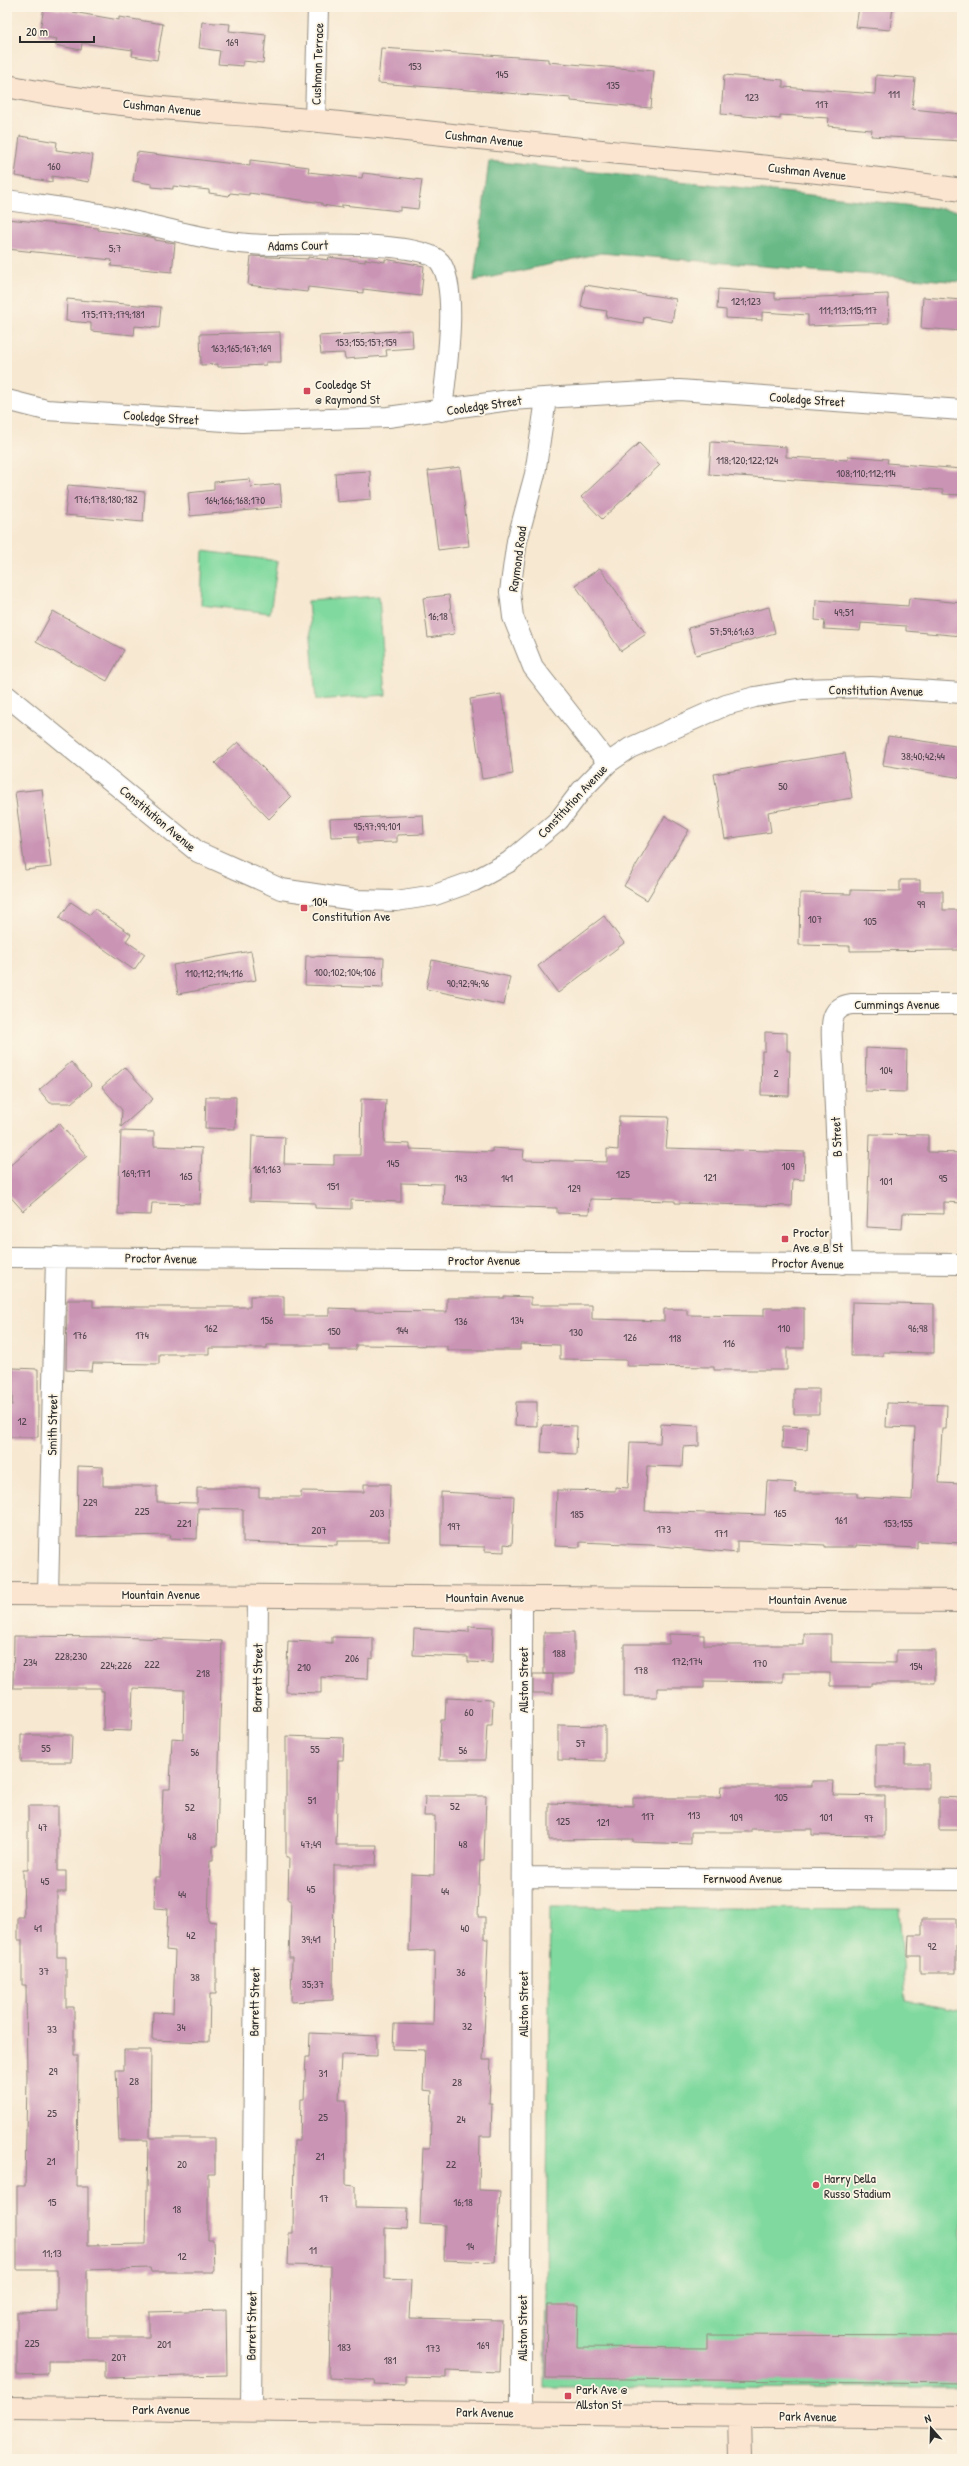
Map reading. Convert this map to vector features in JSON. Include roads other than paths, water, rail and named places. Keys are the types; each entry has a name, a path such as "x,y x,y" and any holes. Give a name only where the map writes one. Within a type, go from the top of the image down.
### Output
{"street":[{"name":"Cushman Terrace","path":"315,120 318,7"},
{"name":"Cushman Avenue","path":"7,86 41,93 148,106 315,120 870,178 962,190"},
{"name":"Adams Court","path":"7,200 79,210 242,245 349,244 416,252 431,256 441,264 451,302 442,411"},
{"name":"Cooledge Street","path":"7,400 46,410 242,422 388,417 442,411 510,400 679,390 962,410"},
{"name":"Raymond Road","path":"546,399 535,474 518,541 513,569 510,592 513,617 532,667 608,763"},
{"name":"Constitution Avenue","path":"7,696 198,852 281,889 355,900 396,901 435,896 474,881 508,862 559,820 581,791 608,763 630,748 682,723 726,705 754,697 803,689 871,687 962,693"},
{"name":"Cummings Avenue","path":"835,1011 843,1006 852,1004 962,1004"},
{"name":"B Street","path":"835,1011 831,1028 842,1264"},
{"name":"Proctor Avenue","path":"7,1257 962,1264"},
{"name":"Smith Street","path":"48,1594 56,1257"},
{"name":"Mountain Avenue","path":"7,1594 962,1601"},
{"name":"Barrett Street","path":"251,2410 258,1595"},
{"name":"Allston Street","path":"521,2412 524,1877 522,1597"},
{"name":"Fernwood Avenue","path":"524,1877 962,1880"},
{"name":"Park Avenue","path":"7,2408 521,2412 962,2418"},
{"path":"739,2415 740,2459"}],"place":[{"name":"Cooledge St @ Raymond St","path":"307,391"},
{"name":"104 Constitution Ave","path":"304,908"},
{"name":"Proctor Ave @ B St","path":"785,1239"},
{"name":"Harry Della Russo Stadium","path":"816,2185"},
{"name":"Park Ave @ Allston St","path":"568,2396"}]}
